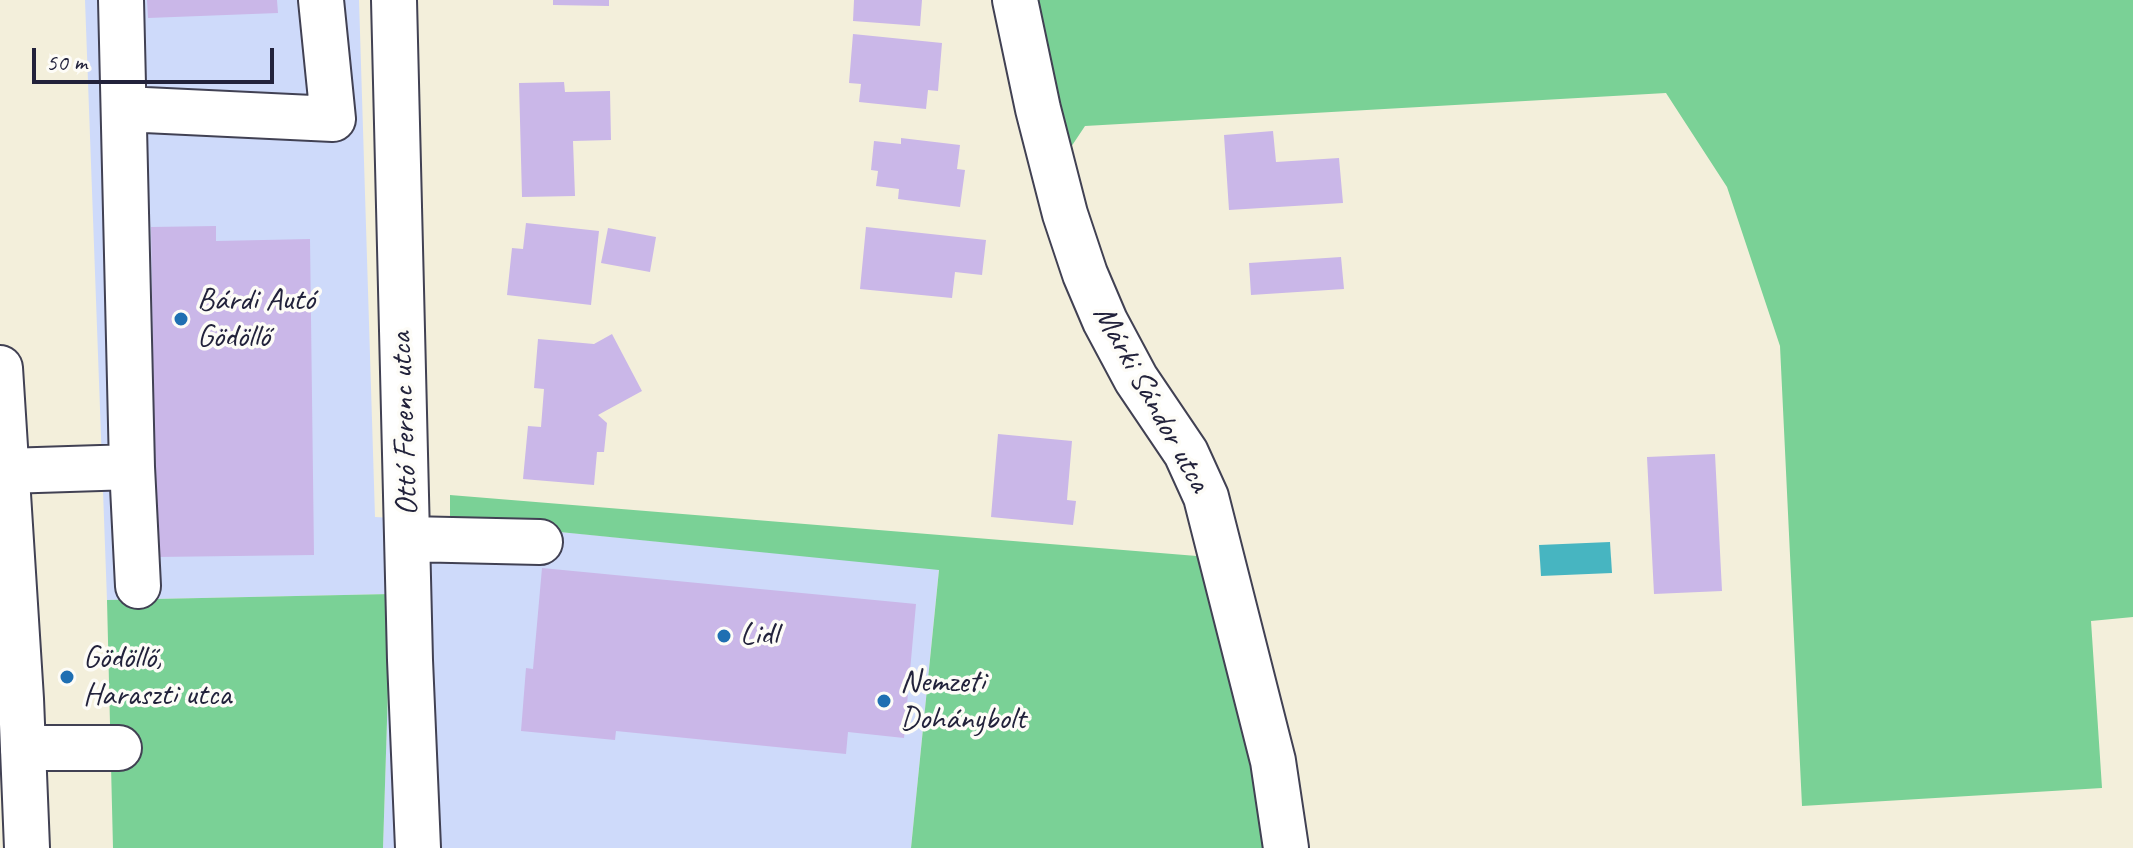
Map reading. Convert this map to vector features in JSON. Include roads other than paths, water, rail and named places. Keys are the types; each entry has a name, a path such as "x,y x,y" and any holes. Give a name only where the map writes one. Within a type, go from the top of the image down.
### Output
{"street":[{"path":"121,0 132,467 138,586"},
{"path":"124,109 333,119 321,0"},
{"name":"Ottó Ferenc utca","path":"394,0 410,660 418,848"},
{"name":"Márki Sándor utca","path":"1015,0 1038,109 1065,214 1085,274 1105,321 1136,379 1186,453 1206,497 1273,761 1286,848"},
{"path":"0,368 27,848"},
{"path":"6,471 132,467"},
{"path":"408,539 540,542"},
{"path":"23,748 119,748"}],"water":[{"path":"1610,542 1612,573 1541,576 1539,545"}],"place":[{"name":"Bárdi Autó Gödöllő","path":"181,319"},
{"name":"Lidl","path":"724,636"},
{"name":"Gödöllő, Haraszti utca","path":"67,677"},
{"name":"Nemzeti Dohánybolt","path":"884,701"}]}
